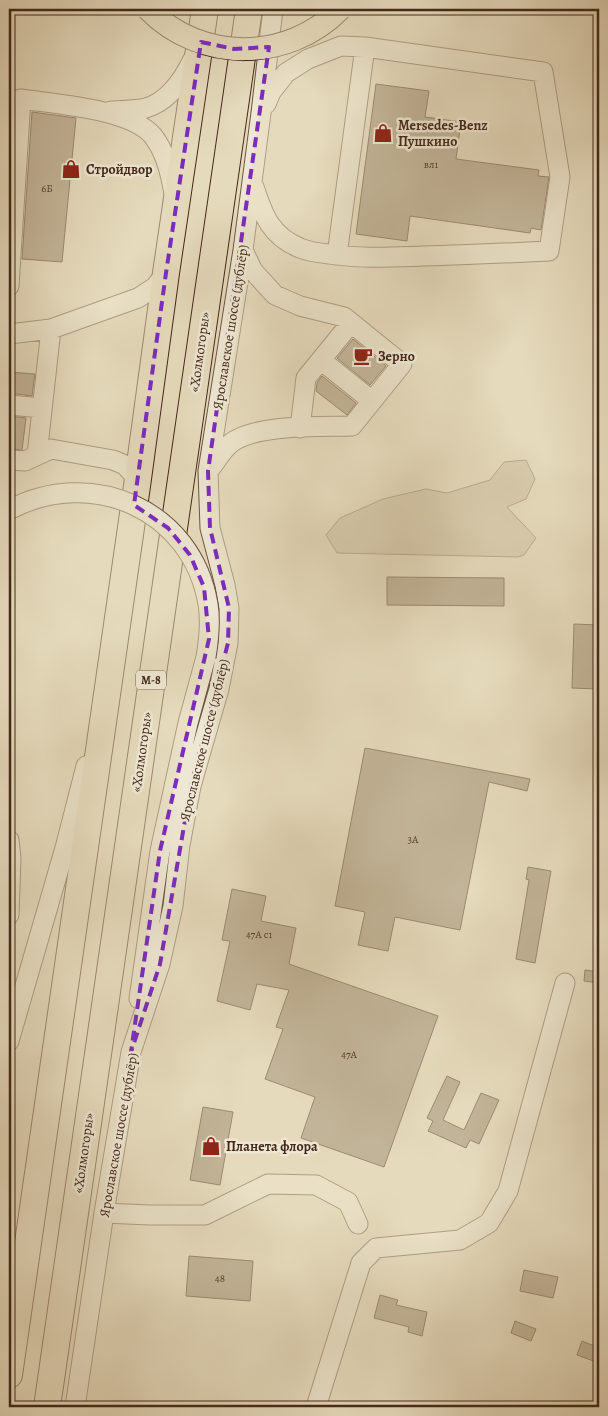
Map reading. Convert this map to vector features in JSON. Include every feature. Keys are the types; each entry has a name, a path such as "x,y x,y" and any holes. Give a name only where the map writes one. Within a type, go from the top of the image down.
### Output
{"highway":[{"path":"9,1375 205,9"},
{"name":"«Холмогоры»","path":"47,1407 248,9"}],"main road":[{"path":"148,9 162,21 188,37 218,47 249,49 265,48 295,40 322,25 340,9"}],"street":[{"name":"Ярославское шоссе (дублёр)","path":"75,1407 104,1213 131,1052 160,964 172,906 180,845 191,786 219,689 228,643 229,608 210,528 208,471 243,250 262,113 273,9"},
{"path":"9,286 15,100 107,112 146,108 166,97 184,78 200,45"},
{"path":"252,181 263,214 279,235 299,248 312,252 368,258 550,251 560,177 543,72 341,46 308,59 286,73 271,92 262,113"},
{"path":"336,255 365,48"},
{"path":"107,112 134,123 153,136 164,157 172,183 176,210"},
{"path":"208,471 229,444 241,436 265,430 352,426 402,364 344,316 300,306 275,295 253,271 243,250"},
{"path":"9,334 51,329 138,298 155,287 166,273"},
{"path":"300,428 306,378 351,323"},
{"path":"37,455 51,329"},
{"path":"321,360 372,401"},
{"path":"9,405 42,408"},
{"path":"9,460 25,461 51,449 113,460 126,465 133,474 137,486"},
{"path":"9,510 37,497 54,493 89,492 124,500 154,517 180,541 190,555 201,579 208,604 210,622 206,657 188,723 160,851 131,1052"},
{"path":"9,1041 65,848 109,678"},
{"path":"9,840 11,858 9,915"},
{"path":"316,1407 360,1263 376,1248 460,1240 489,1222 508,1191 565,983"},
{"path":"104,1213 205,1215 268,1184 316,1186 348,1202 358,1224"},
{"path":"78,1387 88,1407"}],"highlighted area":[{"path":"201,42 234,49 269,47 208,471 210,528 229,608 228,643 191,786 160,964 131,1052 160,851 209,639 204,587 190,555 168,528 134,505 166,273"}],"shaded area":[{"path":"526,460 535,479 526,499 507,507 536,538 524,555 518,557 337,553 326,535 340,518 383,499 426,489 447,493 490,480 504,462"}],"building":[{"path":"376,84 429,91 425,117 461,122 456,159 539,170 538,176 549,177 541,230 531,228 530,233 410,216 407,241 356,234"},
{"path":"32,112 76,118 62,262 22,259"},
{"path":"353,339 386,366 370,385 337,358"},
{"path":"9,372 35,374 32,396 9,393"},
{"path":"322,376 356,403 347,415 316,391 317,383"},
{"path":"9,416 26,418 22,450 9,449"},
{"path":"387,577 504,578 504,606 387,605"},
{"path":"574,624 599,625 599,689 572,688"},
{"path":"365,748 530,779 527,791 489,782 460,930 395,917 388,951 358,945 365,912 335,906"},
{"path":"528,867 551,871 535,963 516,959 529,880 526,879"},
{"path":"232,889 266,896 261,921 296,928 289,964 438,1016 384,1167 301,1138 315,1097 265,1079 283,1029 276,1027 289,990 257,984 250,1010 217,1001 230,941 222,940"},
{"path":"585,970 599,972 599,983 584,981"},
{"path":"447,1076 460,1082 443,1120 464,1130 481,1093 499,1100 479,1144 470,1140 466,1148 428,1131 433,1121 427,1118"},
{"name":"Планета флора","path":"203,1107 233,1112 220,1185 190,1180"},
{"path":"189,1256 253,1261 250,1301 186,1296"},
{"path":"524,1270 558,1277 553,1298 520,1291"},
{"path":"380,1295 398,1300 396,1305 427,1312 422,1336 408,1332 409,1327 374,1318"},
{"path":"515,1321 536,1329 531,1341 511,1333"},
{"path":"582,1341 599,1348 599,1363 577,1355"}],"place":[{"name":"Mersedes-Benz Пушкино","path":"383,133"},
{"name":"Стройдвор","path":"71,169"},
{"name":"Зерно","path":"363,356"},
{"name":"Планета флора","path":"211,1146"}]}
